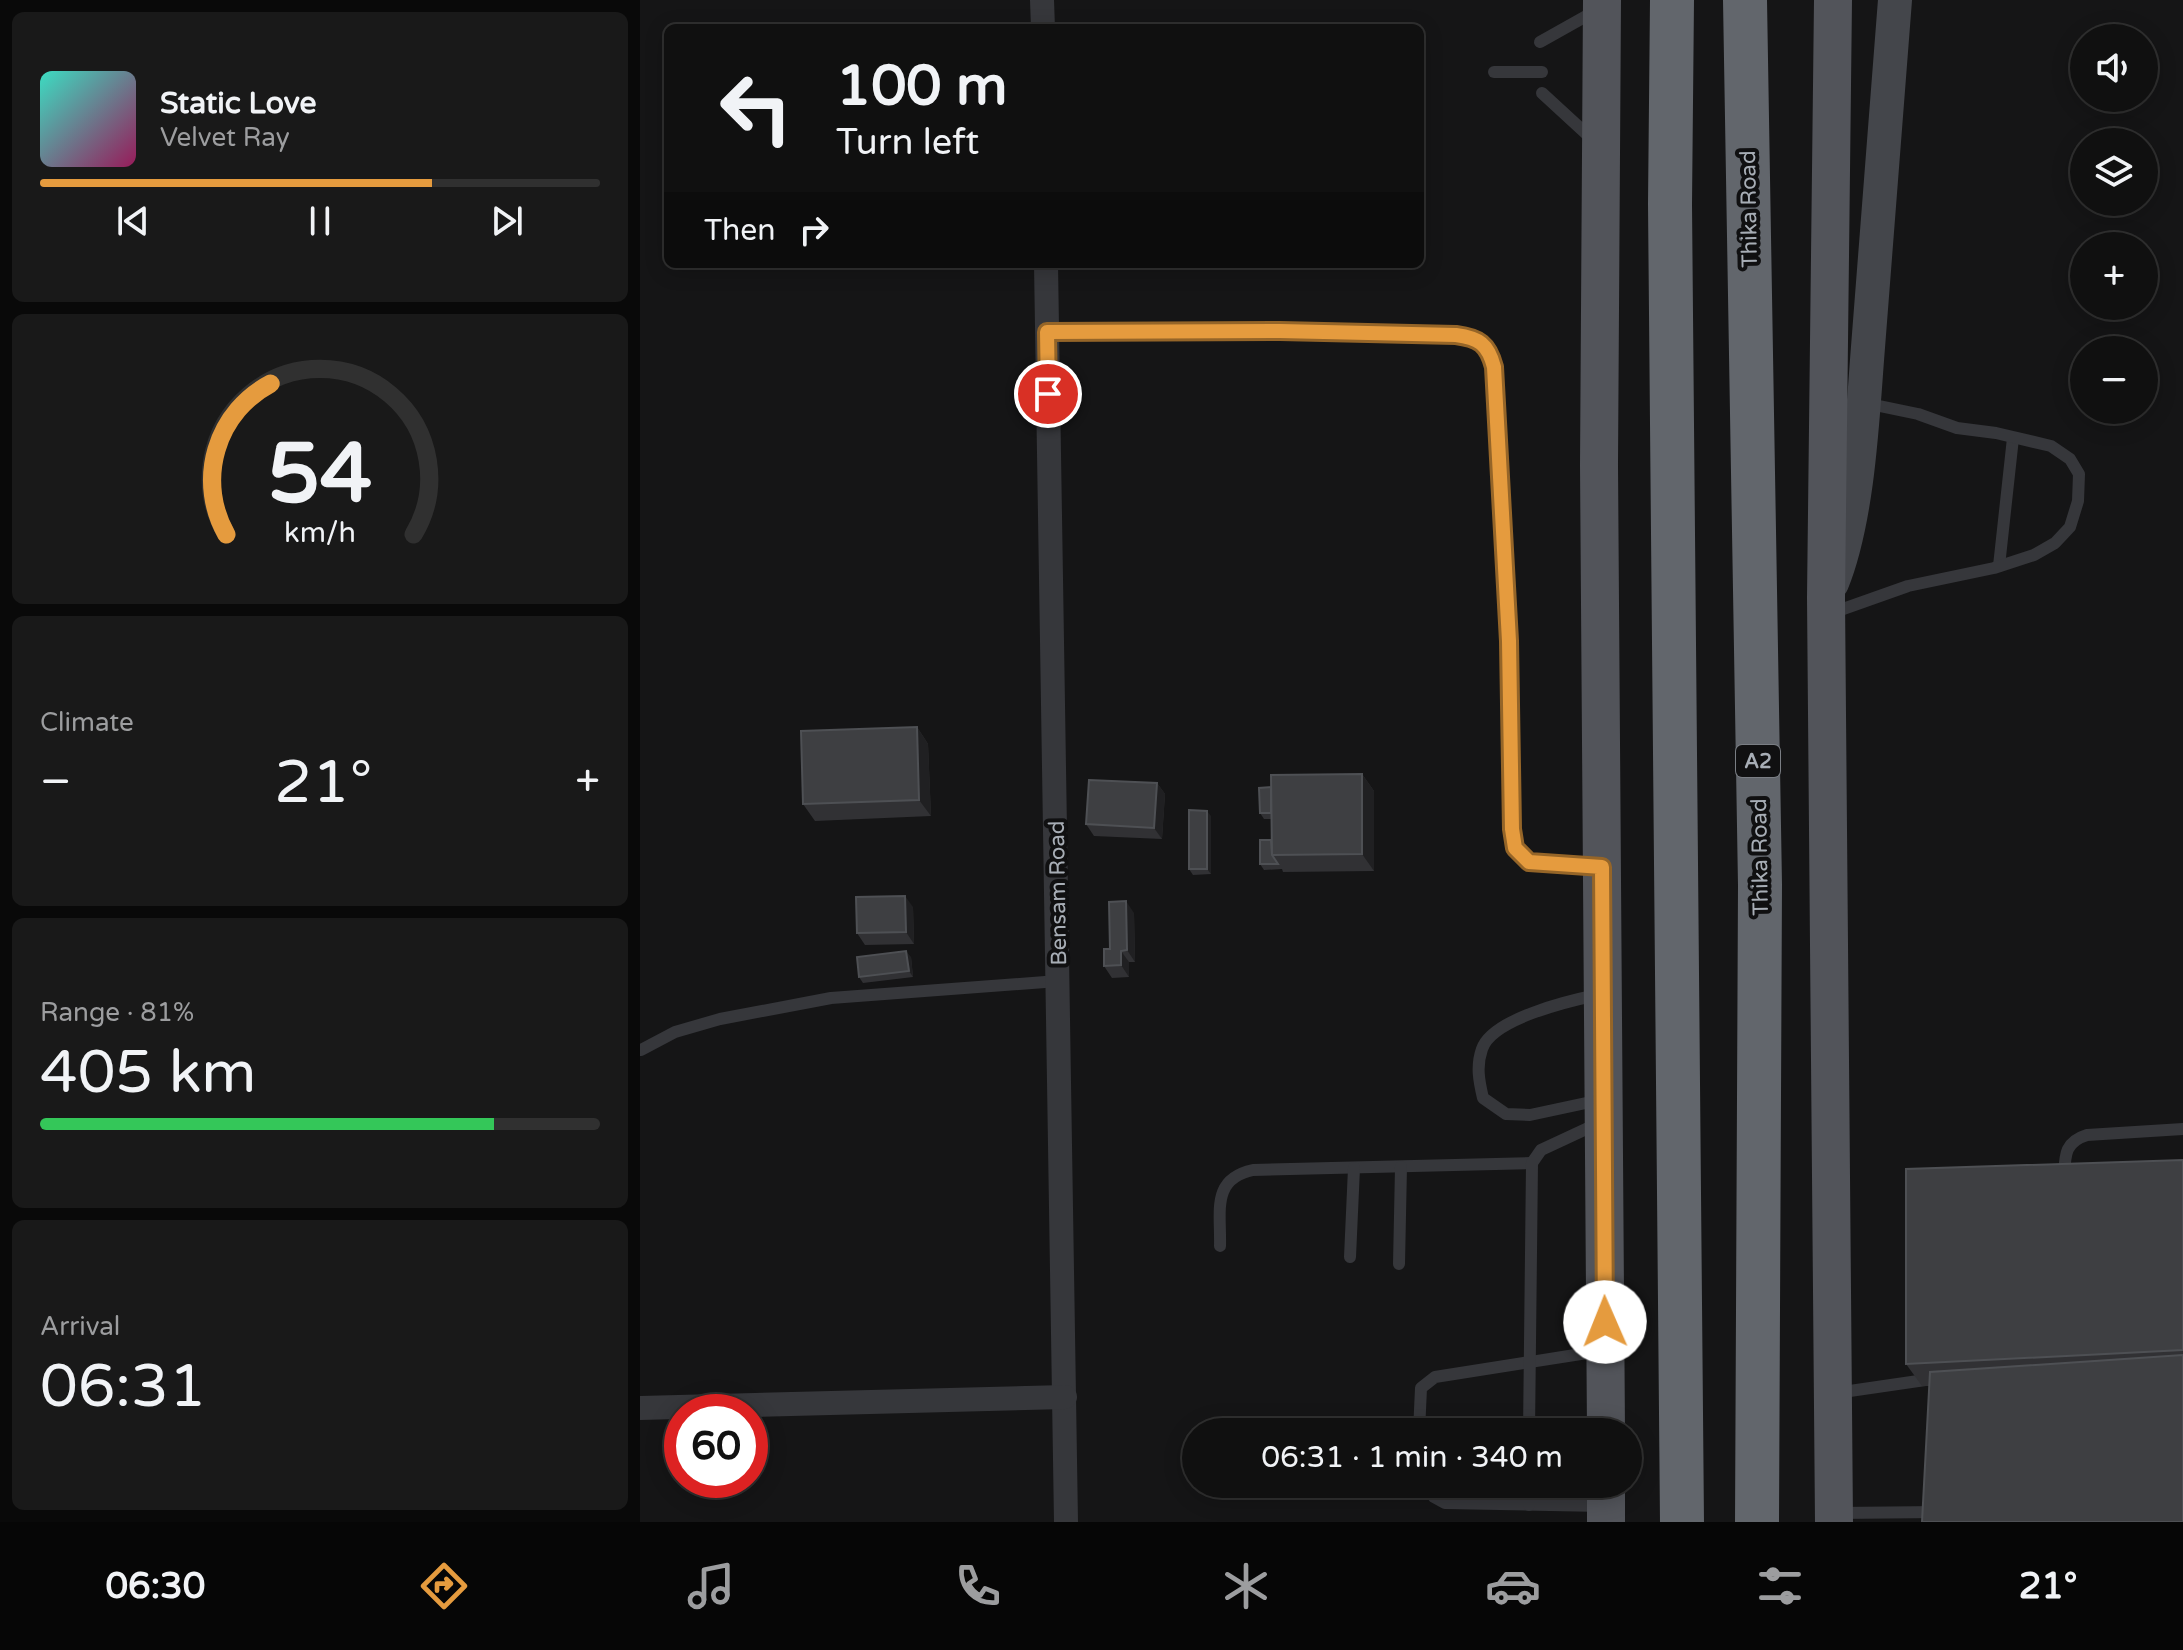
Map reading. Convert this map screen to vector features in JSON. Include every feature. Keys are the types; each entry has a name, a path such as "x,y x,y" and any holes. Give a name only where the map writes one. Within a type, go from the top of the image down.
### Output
{"highway":[{"path":"1672,0 1670,235 1682,1522"},
{"name":"Thika Road","path":"1745,0 1760,885 1757,1522"}],"main road":[{"path":"1833,0 1826,606 1834,1517"},
{"path":"1602,4 1599,465 1606,1418"}],"street":[{"path":"1042,0 1043,24"},
{"path":"1826,606 1849,525 1864,403 1895,0"},
{"name":"Bensam Road","path":"1046,268 1066,1522"},
{"path":"640,1408 1065,1397"}],"lane":[{"path":"1540,42 1602,4"},
{"path":"1494,72 1542,72"},
{"path":"1542,93 1600,146"},
{"path":"1047,332 1280,331 1456,335 1484,343 1494,367 1509,641 1512,829 1515,848 1529,862 1602,867"},
{"path":"1826,606 2034,555 2055,543 2070,527 2078,501 2079,474 2070,459 2051,446 1957,428 1918,414 1864,403"},
{"path":"1999,566 2013,438"},
{"path":"641,1050 675,1032 720,1019 831,998 1058,981"},
{"path":"1603,994 1547,1008 1504,1025 1482,1046 1477,1075 1483,1098 1506,1114 1604,1110"},
{"path":"1529,1418 1532,1163 1541,1150 1604,1110"},
{"path":"2063,1198 2065,1151 2076,1138 2183,1129"},
{"path":"1220,1246 1222,1195 1227,1181 1253,1170 1532,1163"},
{"path":"1399,1264 1401,1167"},
{"path":"1350,1257 1354,1168"},
{"path":"1419,1418 1421,1388 1435,1377 1605,1350"},
{"path":"1833,1393 1938,1378"},
{"path":"1436,1498 1445,1503 1606,1504"},
{"path":"1529,1498 1529,1505"},
{"path":"1834,1517 1955,1512"}],"building":[{"path":"917,727 919,800 803,804 801,731"},
{"path":"1362,774 1362,854 1272,855 1271,775"},
{"path":"1089,780 1157,783 1154,828 1086,824"},
{"path":"1271,787 1271,813 1260,813 1259,788"},
{"path":"1189,810 1207,811 1207,869 1189,869"},
{"path":"1260,840 1271,840 1272,855 1278,864 1260,864"},
{"path":"905,896 906,932 857,933 856,897"},
{"path":"1126,901 1127,950 1121,951 1121,965 1104,966 1104,949 1110,949 1109,902"},
{"path":"906,951 909,971 859,977 857,957"},
{"path":"2183,1160 2183,1350 1906,1364 1906,1169"},
{"path":"2183,1355 2183,1522 1922,1522 1930,1372"}],"route":[{"path":"1048,394 1047,332 1280,331 1456,335 1484,343 1489,350 1494,367 1509,641 1512,829 1515,848 1529,862 1602,867 1605,1322"}]}
